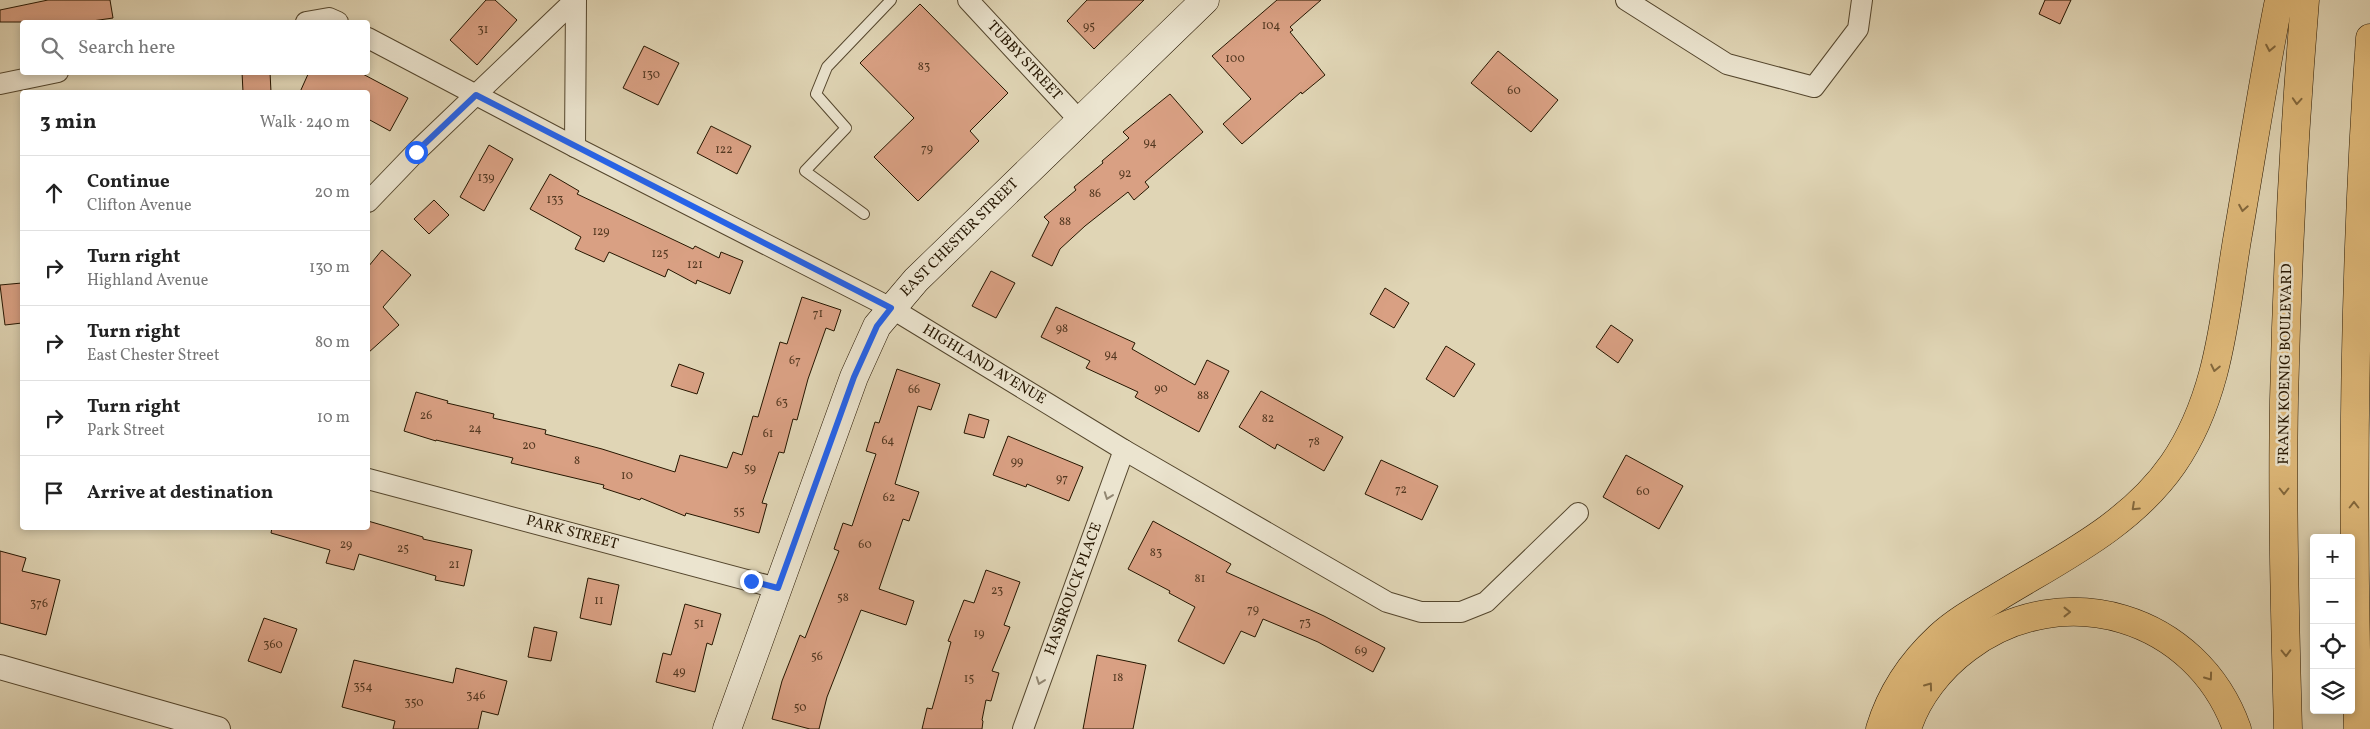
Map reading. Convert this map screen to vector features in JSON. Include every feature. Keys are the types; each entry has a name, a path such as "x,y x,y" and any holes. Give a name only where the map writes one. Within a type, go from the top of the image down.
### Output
{"main road":[{"name":"EAST CHESTER STREET","path":"727,729 854,377 877,326 916,280 1205,0"},
{"path":"1880,729 1900,682 1918,658 1940,635 1965,617 2092,540 2122,519 2149,493 2172,465 2191,435 2204,407 2218,351 2279,0"},
{"name":"FRANK KOENIG BOULEVARD","path":"2288,729 2284,541 2284,401 2294,139 2305,0"},
{"path":"2358,729 2354,540 2354,402 2357,264 2370,38"},
{"path":"1907,729 1922,696 1937,675 1956,655 1978,639 2003,625 2035,615 2064,611 2123,618 2152,630 2180,647 2204,669 2220,691 2237,729"}],"street":[{"path":"370,200 476,95 576,0"},
{"path":"575,147 576,0"},
{"name":"TUBBY STREET","path":"968,0 1080,121"},
{"path":"1626,0 1727,64 1814,87 1858,29 1862,0"},
{"path":"318,20 329,18 334,20"},
{"name":"HIGHLAND AVENUE","path":"370,39 575,147 891,308 1124,450 1387,602 1421,612 1461,612 1486,602 1578,513"},
{"path":"0,84 51,80"},
{"name":"HASBROUCK PLACE","path":"1023,729 1124,450"},
{"name":"PARK STREET","path":"370,479 778,588"},
{"path":"0,667 218,729"}],"lane":[{"path":"864,214 805,171 846,128 816,94 828,67 892,0"}],"building":[{"path":"48,0 110,0 113,18 99,20 20,20 20,22 0,22 0,10"},
{"path":"486,0 495,0 517,20 477,65 450,40"},
{"path":"1087,0 1144,0 1094,49 1067,21"},
{"path":"1277,0 1321,0 1290,27 1293,30 1290,32 1325,75 1302,94 1301,92 1242,144 1223,124 1251,99 1212,56"},
{"path":"2045,0 2071,0 2060,24 2039,14"},
{"path":"920,4 1008,93 970,131 979,141 918,201 874,157 914,118 860,63"},
{"path":"644,46 679,63 658,105 623,88"},
{"path":"1498,51 1558,100 1531,132 1471,83"},
{"path":"242,75 270,75 271,90 243,90"},
{"path":"308,75 365,75 408,98 390,131 370,120 370,90 301,90"},
{"path":"1170,94 1203,132 1145,182 1149,187 1134,200 1128,192 1085,226 1060,249 1052,266 1032,256 1049,222 1044,217 1076,190 1074,187 1129,138 1123,132"},
{"path":"711,126 751,146 737,174 697,153"},
{"path":"489,145 513,159 484,211 460,197"},
{"path":"550,174 579,191 577,194 693,249 695,246 719,258 721,252 743,261 730,294 697,280 696,284 668,269 665,277 609,252 604,262 575,249 581,237 530,209"},
{"path":"434,200 449,215 429,234 414,219"},
{"path":"382,250 411,275 383,307 399,325 370,351 370,265"},
{"path":"991,271 1015,283 996,318 972,306"},
{"path":"20,283 20,323 5,325 0,285"},
{"path":"1385,288 1409,303 1394,328 1370,314"},
{"path":"802,297 841,310 834,331 826,328 808,379 797,420 793,419 784,453 779,452 762,503 767,504 759,533 686,513 685,516 641,498 640,500 603,488 604,485 511,463 513,458 436,441 404,431 416,392 448,401 447,403 494,414 493,418 546,430 545,434 602,449 675,472 680,455 727,468 733,452 742,455 753,416 758,417 780,342 787,344"},
{"path":"1056,307 1135,343 1132,349 1195,385 1207,360 1229,371 1199,432 1135,397 1138,392 1086,368 1090,361 1041,337"},
{"path":"1611,325 1633,340 1618,363 1596,347"},
{"path":"1446,346 1475,364 1454,397 1426,379"},
{"path":"679,364 704,373 697,394 671,386"},
{"path":"897,369 940,384 931,410 918,406 895,484 919,492 909,521 903,519 879,589 914,601 906,625 861,610 827,697 819,729 810,729 772,719 782,681 800,635 805,638 839,551 834,549 843,523 852,526 876,454 866,451 875,422 879,423"},
{"path":"1261,391 1343,437 1324,471 1277,444 1275,449 1239,427"},
{"path":"969,414 989,420 984,438 964,433"},
{"path":"1008,436 1083,467 1069,501 1027,484 1026,487 993,475"},
{"path":"1626,455 1683,486 1659,529 1603,497"},
{"path":"1381,460 1438,486 1422,520 1365,494"},
{"path":"1153,521 1231,564 1226,572 1324,616 1385,648 1373,672 1318,642 1263,619 1255,637 1241,631 1224,664 1178,641 1195,607 1169,593 1170,591 1128,569"},
{"path":"370,522 423,537 423,539 472,550 464,586 435,580 436,576 359,554 354,570 326,563 330,550 271,533 272,530 370,530"},
{"path":"0,551 26,558 22,571 60,580 46,635 0,623"},
{"path":"986,570 1020,582 1004,625 1010,627 992,671 999,673 991,701 986,700 982,729 922,729 927,708 932,709 951,642 948,641 964,600 974,603"},
{"path":"588,578 619,585 611,625 580,618"},
{"path":"685,604 721,614 712,645 707,643 695,692 656,682 663,653 671,655"},
{"path":"264,618 297,629 281,673 248,661"},
{"path":"534,627 557,632 551,661 528,657"},
{"path":"1097,655 1146,665 1133,729 1083,729"},
{"path":"354,660 453,683 456,668 507,681 498,715 482,711 478,729 393,729 395,721 342,707"}],"route":[{"path":"416,152 476,95 891,308 877,326 854,377 778,588 751,581"}]}
